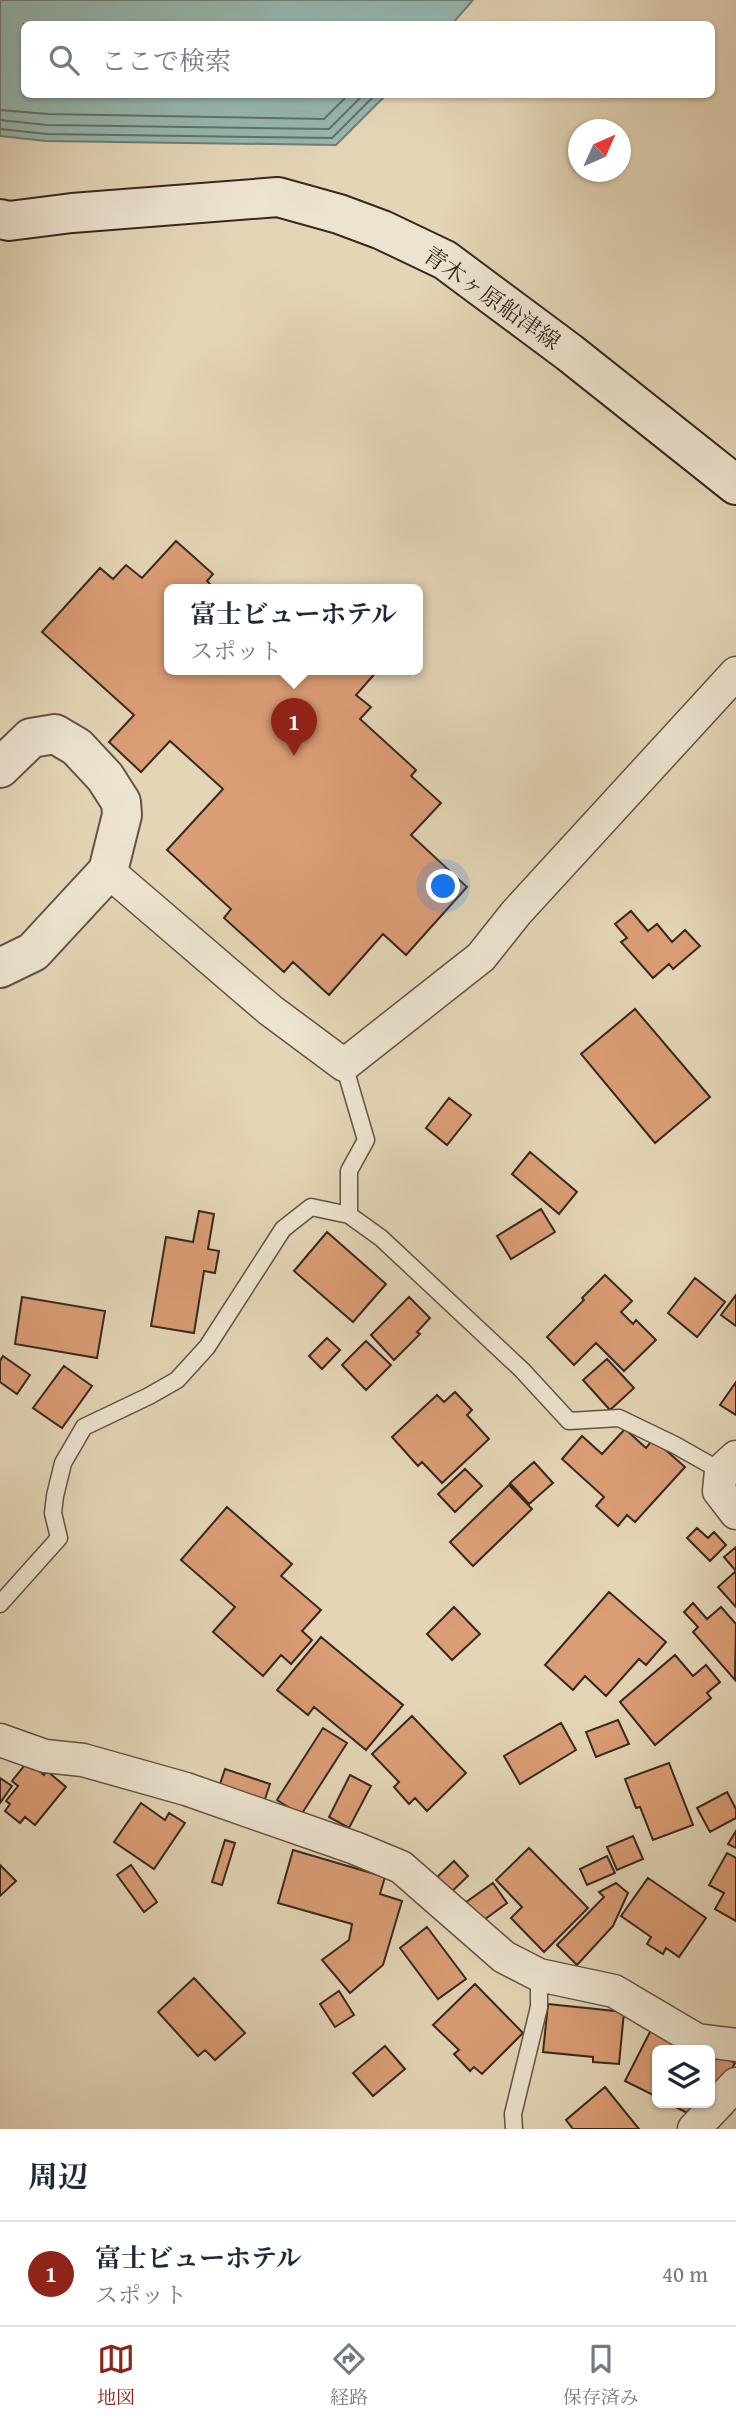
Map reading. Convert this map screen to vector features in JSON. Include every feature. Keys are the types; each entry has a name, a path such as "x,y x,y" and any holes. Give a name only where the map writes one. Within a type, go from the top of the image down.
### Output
{"main road":[{"name":"青木ヶ原船津線","path":"0,219 9,221 72,213 278,197 339,214 382,230 445,260 570,353 736,485"},
{"path":"0,768 31,738 55,734 77,747 105,777 121,802 122,815 108,871 33,952 0,968"}],"street":[{"path":"108,871 270,1010 344,1065 481,957 525,903 736,673"},
{"path":"729,1464 719,1491 736,1513"},
{"path":"0,1740 45,1756 83,1760 186,1789 355,1848 401,1867 504,1958 539,1975 614,1991 697,2040 736,2045"},
{"path":"694,2129 736,2084"}],"lane":[{"path":"344,1065 366,1140 349,1171 349,1215"},
{"path":"0,1604 59,1538 53,1513 55,1496 63,1463 85,1427 177,1380 207,1347 283,1229 311,1207 349,1215 391,1248 522,1370 569,1421 619,1418 675,1445 729,1464"},
{"path":"514,2129 513,2114 539,2007 539,1975"}],"water":[{"path":"0,0 473,0 455,21 21,21 21,98 383,98 336,145 46,141 0,136"}],"building":[{"path":"176,541 213,574 207,581 210,584 164,584 164,675 374,675 356,695 371,707 360,719 416,770 411,776 441,803 411,835 467,887 406,955 383,934 329,995 293,962 284,972 224,918 231,909 167,850 223,789 170,741 141,772 109,742 134,715 42,632 100,568 113,579 126,565 142,578"},
{"path":"631,911 648,931 657,924 672,942 685,930 700,946 673,969 669,964 653,978 621,942 627,938 615,924"},
{"path":"635,1009 710,1097 655,1143 581,1054"},
{"path":"449,1098 471,1115 447,1145 426,1128"},
{"path":"530,1152 577,1192 559,1214 512,1174"},
{"path":"541,1209 555,1232 511,1259 497,1236"},
{"path":"199,1211 214,1214 208,1249 219,1251 215,1273 204,1271 194,1333 151,1326 166,1237 193,1242"},
{"path":"327,1232 386,1284 353,1322 294,1271"},
{"path":"605,1275 632,1301 621,1312 633,1324 636,1320 656,1340 624,1371 596,1343 574,1365 547,1337"},
{"path":"695,1278 725,1302 697,1337 668,1313"},
{"path":"736,1295 736,1326 721,1315"},
{"path":"22,1297 105,1311 97,1358 15,1344"},
{"path":"409,1297 430,1318 417,1332 420,1334 394,1360 371,1335"},
{"path":"327,1338 340,1350 322,1369 309,1356"},
{"path":"366,1341 391,1365 366,1390 342,1365"},
{"path":"3,1356 30,1375 17,1394 0,1382 0,1361"},
{"path":"607,1359 634,1388 610,1410 583,1380"},
{"path":"64,1366 92,1386 62,1428 33,1408"},
{"path":"736,1382 736,1415 720,1405"},
{"path":"455,1392 472,1410 467,1415 489,1439 442,1483 422,1462 418,1466 392,1437 437,1395 444,1402"},
{"path":"625,1429 646,1448 653,1439 685,1467 635,1522 627,1515 618,1526 596,1506 604,1497 562,1459 582,1436 602,1454"},
{"path":"534,1462 553,1483 529,1504 510,1483"},
{"path":"465,1469 482,1486 455,1512 438,1494"},
{"path":"509,1485 532,1509 473,1566 450,1542"},
{"path":"227,1507 292,1564 281,1576 321,1610 302,1631 312,1640 291,1664 281,1655 263,1676 213,1632 235,1607 181,1560"},
{"path":"697,1528 708,1538 714,1532 726,1545 710,1561 687,1538"},
{"path":"736,1547 736,1571 724,1557"},
{"path":"736,1571 736,1607 718,1587"},
{"path":"609,1592 666,1642 646,1665 639,1659 606,1696 585,1676 573,1690 545,1665"},
{"path":"693,1603 707,1619 721,1607 736,1624 735,1680 693,1632 698,1627 684,1612"},
{"path":"454,1607 480,1634 452,1660 427,1634"},
{"path":"321,1637 403,1705 366,1750 314,1707 308,1715 277,1690"},
{"path":"675,1655 693,1676 706,1665 720,1682 707,1693 711,1698 655,1745 620,1702"},
{"path":"412,1716 466,1773 427,1811 415,1798 409,1804 394,1787 399,1782 372,1754"},
{"path":"618,1720 629,1744 596,1757 586,1732"},
{"path":"561,1723 576,1750 520,1784 504,1756"},
{"path":"323,1728 347,1743 301,1815 277,1800"},
{"path":"28,1761 44,1775 47,1771 66,1787 35,1825 25,1817 20,1823 5,1811 10,1804 6,1801 18,1786 12,1781"},
{"path":"669,1763 693,1825 653,1840 640,1807 636,1808 625,1779"},
{"path":"225,1769 270,1784 262,1808 217,1793"},
{"path":"350,1775 371,1786 349,1828 329,1817"},
{"path":"0,1778 12,1786 0,1803"},
{"path":"727,1792 736,1809 736,1818 710,1832 697,1808"},
{"path":"141,1803 165,1820 169,1813 185,1823 154,1869 114,1842"},
{"path":"736,1831 736,1848 728,1844"},
{"path":"633,1836 643,1859 617,1870 607,1847"},
{"path":"225,1840 235,1843 222,1885 212,1882"},
{"path":"529,1848 588,1908 544,1952 511,1918 522,1907 496,1880"},
{"path":"293,1850 385,1877 380,1894 402,1901 383,1965 350,1993 322,1960 349,1940 352,1924 278,1903"},
{"path":"727,1853 736,1858 736,1921 715,1909 724,1893 709,1885"},
{"path":"607,1856 615,1873 587,1885 580,1869"},
{"path":"454,1861 468,1876 447,1896 433,1881"},
{"path":"0,1865 16,1881 0,1896"},
{"path":"131,1865 157,1902 144,1912 117,1875"},
{"path":"648,1878 706,1918 679,1957 666,1948 663,1954 647,1944 651,1937 621,1916"},
{"path":"493,1883 507,1903 477,1925 462,1905"},
{"path":"616,1883 628,1893 613,1926 577,1965 557,1945 604,1897 599,1892"},
{"path":"427,1927 466,1979 438,1999 400,1948"},
{"path":"194,1978 245,2033 215,2060 205,2050 198,2056 158,2012"},
{"path":"475,1984 523,2033 482,2074 474,2067 470,2071 454,2054 459,2050 433,2025"},
{"path":"339,1991 354,2015 335,2027 320,2004"},
{"path":"548,2004 624,2012 619,2064 593,2062 593,2057 543,2052"},
{"path":"652,2028 684,2045 652,2045 652,2094 625,2081"},
{"path":"385,2046 405,2069 373,2096 353,2073"},
{"path":"715,2053 735,2063 719,2093 715,2091"},
{"path":"605,2087 639,2129 573,2129 566,2120"},
{"path":"678,2108 694,2108 691,2115"}],"place":[{"name":"富士ビューホテル","path":"294,756"}]}
